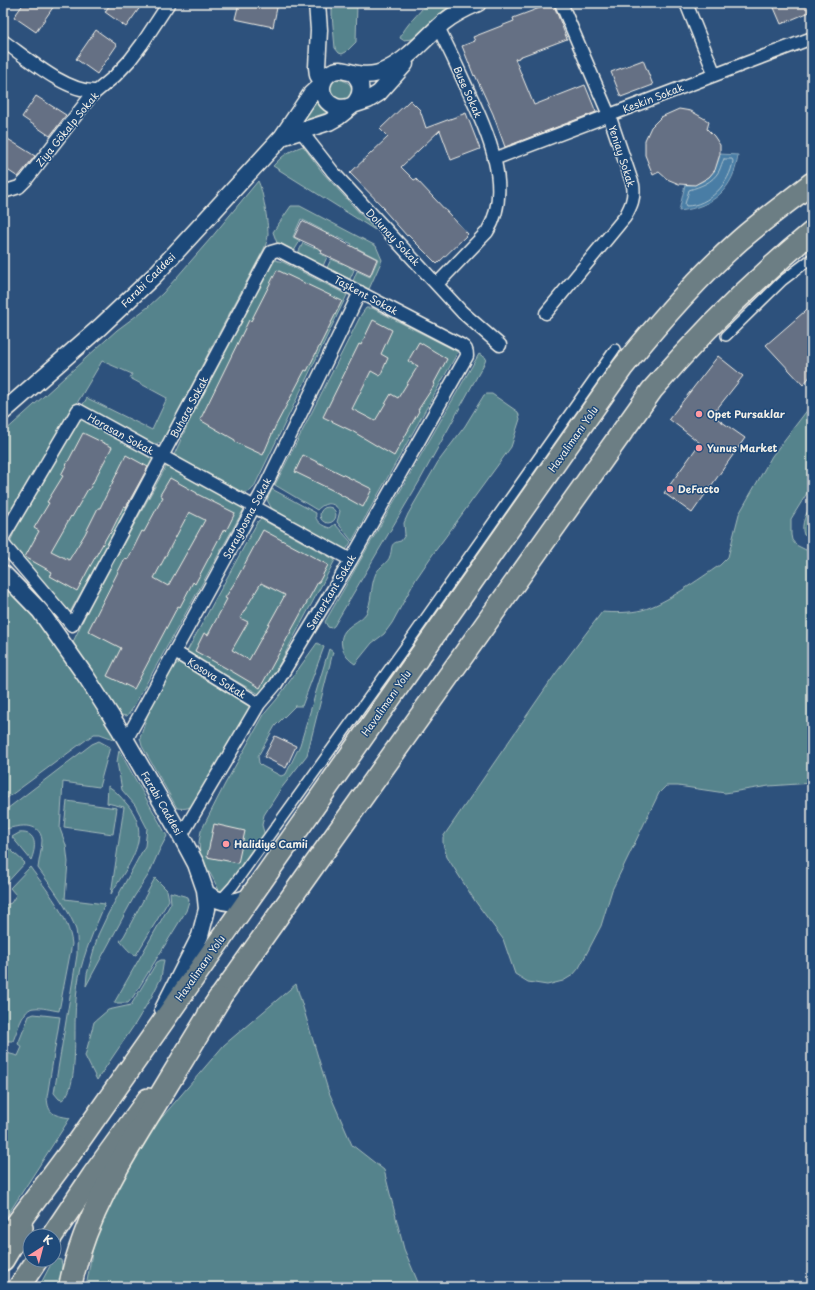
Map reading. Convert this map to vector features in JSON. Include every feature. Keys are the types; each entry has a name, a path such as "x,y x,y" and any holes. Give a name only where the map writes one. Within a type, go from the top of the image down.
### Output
{"highway":[{"name":"Havalimanı Yolu","path":"3,1260 75,1146 622,368 670,311 710,269 745,236 812,183"},
{"path":"57,1228 93,1175 652,390 683,354 721,314 764,273 812,232"},
{"path":"70,1287 76,1261 92,1218 114,1174 136,1134 219,999"},
{"path":"3,1243 75,1146"},
{"path":"19,1287 32,1268"}],"street":[{"name":"Ziya Gökalp Sokak","path":"3,192 19,186 26,180 96,91 115,76 130,60 169,3"},
{"path":"318,3 318,75 322,84 324,99 332,106 337,108 352,106 368,100 379,93 424,41"},
{"path":"322,84 329,74 346,71 365,75 387,70 406,58 438,27 454,15 478,3"},
{"name":"Yeniay Sokak","path":"546,313 625,217 633,200 634,193 633,185 609,115 561,3"},
{"path":"686,3 715,75"},
{"name":"Buse Sokak","path":"437,284 492,224 497,207 498,195 498,181 494,159 484,128 438,27"},
{"path":"297,126 330,122 352,106 358,99 361,88 358,78 333,64 326,53 319,30"},
{"name":"Keskin Sokak","path":"494,159 812,38"},
{"path":"3,42 71,87 81,90 96,91"},
{"name":"Farabi Caddesi","path":"3,412 100,327 154,276 282,137 297,126 311,94 322,84"},
{"name":"Dolunay Sokak","path":"297,126 333,172 462,312 500,345"},
{"name":"Taşkent Sokak","path":"271,252 278,250 283,252 461,345"},
{"name":"Buhara Sokak","path":"72,625 271,252"},
{"path":"726,336 782,281 812,258"},
{"name":"Saraybosna Sokak","path":"126,740 254,507 360,292"},
{"name":"Semerkant Sokak","path":"181,836 259,704 276,684 351,560 467,356 465,347 461,345"},
{"path":"206,894 223,897 233,886 405,647 615,348"},
{"name":"Horasan Sokak","path":"72,625 3,544 3,537 78,410 351,560"},
{"name":"Farabi Caddesi","path":"3,573 29,599 53,629 87,678 126,740 181,836 196,864 206,894 207,909 200,936 138,1056"},
{"name":"Kosova Sokak","path":"175,652 259,704"},
{"path":"206,894 218,901 225,902 240,900 251,896"}],"green space":[{"path":"332,3 357,3 356,42 342,54 335,48"},
{"path":"427,3 456,3 444,10 413,39 403,40 400,38 409,24"},
{"path":"336,79 345,81 352,87 353,94 346,102 334,98 329,89 333,80"},
{"path":"316,99 328,112 306,120 304,118"},
{"path":"303,146 323,173 375,230 273,166 286,154"},
{"path":"258,181 267,222 268,236 264,249 163,442 154,444 82,406 87,398 152,430 167,398 130,378 132,374 102,361 3,528 3,433 117,330 148,307 163,293"},
{"path":"291,206 300,206 376,246 382,260 369,289 353,281 357,271 370,277 378,259 357,248 349,267 354,270 350,279 327,268 331,259 343,264 352,244 328,233 319,253 327,257 323,266 298,253 303,243 314,248 322,230 301,219 293,237 300,241 294,251 277,243 273,232"},
{"path":"275,260 283,262 347,295 254,487 248,492 241,492 236,491 174,455 188,424 270,266"},
{"path":"366,308 372,308 458,352 352,541 337,522 340,511 335,506 332,504 326,504 317,510 275,485 361,315"},
{"path":"479,354 486,358 485,362 419,482 334,626 331,628 328,627 325,622 326,620"},
{"path":"492,394 518,412 520,419 511,447 416,579 392,623 384,634 372,643 355,664 347,657 343,650 343,633 366,614 376,573 389,558 393,544 401,541 405,535 404,523 408,514 438,462 465,426 484,395"},
{"path":"812,404 812,485 791,519 791,535 792,540 796,545 806,550 812,548 812,783 769,786 725,793 678,786 666,786 659,793 612,890 601,926 579,968 573,975 563,981 547,985 528,982 515,974 503,939 475,901 447,857 443,844 443,837 556,673 602,612 632,612 651,607 692,584 720,565 728,557 739,514 772,456"},
{"path":"80,417 155,460 70,612 11,545 11,540 15,530"},
{"path":"167,465 245,507 131,711 127,716 121,715 73,642 94,597"},
{"path":"272,489 316,513 317,521 324,526 330,528 335,524 351,542 346,550 343,551 277,514 267,500"},
{"path":"812,503 811,537 804,535 803,527 808,510"},
{"path":"325,507 331,507 336,512 334,521 331,523 325,523 320,518 320,512"},
{"path":"261,519 335,560 264,693 261,695 186,653 258,521"},
{"path":"3,584 51,637 116,740 100,734 94,734 3,801"},
{"path":"317,643 324,647 302,706 295,706 275,726 258,756 259,763 262,766 281,776 286,774 300,745 329,649 333,652 307,755 280,790 264,815 262,825 265,836 222,896 200,854 199,842 201,831 225,784 265,713 277,699"},
{"path":"180,663 251,706 196,802 187,808 177,808 142,746 140,738 151,704 174,665"},
{"path":"99,741 110,747 99,787 63,782 60,829 66,845 68,862 65,899 105,904 87,949 79,977 72,1080 67,1095 62,1100 59,1099 54,1093 77,955 76,930 65,906 38,868 42,840 37,829 21,826 3,830 3,812 92,744"},
{"path":"119,750 167,836 149,874 134,897 86,986 87,974 98,935 145,846 147,828 135,805 122,790 117,762"},
{"path":"108,786 126,803 134,815 138,827 136,850 125,872 111,894 124,807 107,803"},
{"path":"67,801 117,808 113,834 64,827"},
{"path":"19,833 30,835 34,841 34,850 31,860 12,837"},
{"path":"3,843 25,863 3,887"},
{"path":"30,867 62,913 72,944 59,1011 40,1008 30,1009 24,1016 13,1041 6,1041 3,1050 3,906 11,903 16,895 10,888"},
{"path":"155,878 167,890 169,900 136,955 129,951 120,941"},
{"path":"170,892 188,897 189,901 186,911 133,997 128,1003 114,1003 171,903"},
{"path":"164,960 161,978 152,996 97,1080 85,1056 94,1022 108,1010 131,1005 157,962"},
{"path":"296,984 328,1090 352,1145 384,1170 404,1249 420,1287 86,1287 97,1224 145,1137 224,1045"},
{"path":"34,1014 60,1017 47,1097 50,1111 56,1115 70,1118 3,1222 3,1052 18,1056 22,1047 18,1044 29,1016"},
{"path":"49,1268 62,1268 60,1287 39,1287"}],"water":[{"path":"720,154 738,155 736,167 727,187 712,200 702,205 679,211 685,185 692,185 704,181 716,167"}],"building":[{"path":"24,3 56,3 36,32 14,17"},
{"path":"111,3 143,3 126,27 105,12"},
{"path":"239,3 278,3 273,27 235,19"},
{"path":"553,3 567,39 515,59 534,105 585,85 596,112 505,147 493,114 475,75 474,76 462,46 475,41 473,37 514,21 513,18"},
{"path":"772,3 812,3 812,11 781,24"},
{"path":"96,30 117,45 97,74 76,59"},
{"path":"643,60 653,85 621,97 611,72"},
{"path":"36,96 66,115 50,136 22,117"},
{"path":"410,100 420,110 426,128 466,113 480,149 451,160 440,130 401,167 414,180 416,179 468,234 437,264 408,235 407,236 383,209 384,208 350,173 388,137 380,129"},
{"path":"679,109 691,111 709,122 707,129 720,145 720,154 715,170 709,177 695,185 679,184 667,179 659,172 653,175 645,155 645,140 651,127 661,117"},
{"path":"3,136 35,156 18,177 3,167"},
{"path":"302,221 377,259 370,276 321,253 322,250 294,237"},
{"path":"277,270 342,301 307,371 305,370 275,427 263,455 235,442 235,440 200,420 249,320 251,321"},
{"path":"812,305 812,374 803,385 766,345"},
{"path":"373,320 392,330 381,354 388,358 380,376 371,371 352,409 375,421 391,394 398,398 418,366 408,361 419,342 447,359 434,383 435,384 418,410 419,411 394,456 352,431 323,417 359,344 361,345"},
{"path":"718,356 743,376 712,415 745,438 692,513 664,493 700,443 669,419"},
{"path":"83,433 112,447 89,490 88,489 72,517 71,516 51,551 69,560 85,534 98,508 100,508 126,455 148,467 126,507 124,506 110,534 109,533 77,591 50,576 52,572 25,557 39,531 34,528 49,503 47,502 63,476 61,475"},
{"path":"303,455 372,489 363,507 295,472"},
{"path":"170,478 197,494 235,513 226,531 224,529 195,584 193,582 180,607 178,606 134,689 107,676 121,648 88,631 125,558 128,559 142,531 144,532 163,497 160,495","holes":["189,512 205,520 168,586 154,578"]},
{"path":"263,530 328,565 260,688 195,651 204,633 208,635 227,599 225,598","holes":["261,583 285,595 249,660 232,650 248,622 240,618"]},
{"path":"275,736 296,746 286,768 264,757"},
{"name":"Halidiye Camii","path":"214,824 245,831 238,863 207,857"}],"place":[{"name":"Opet Pursaklar","path":"699,414"},
{"name":"Yunus Market","path":"699,448"},
{"name":"DeFacto","path":"670,489"},
{"name":"Halidiye Camii","path":"226,844"}]}
